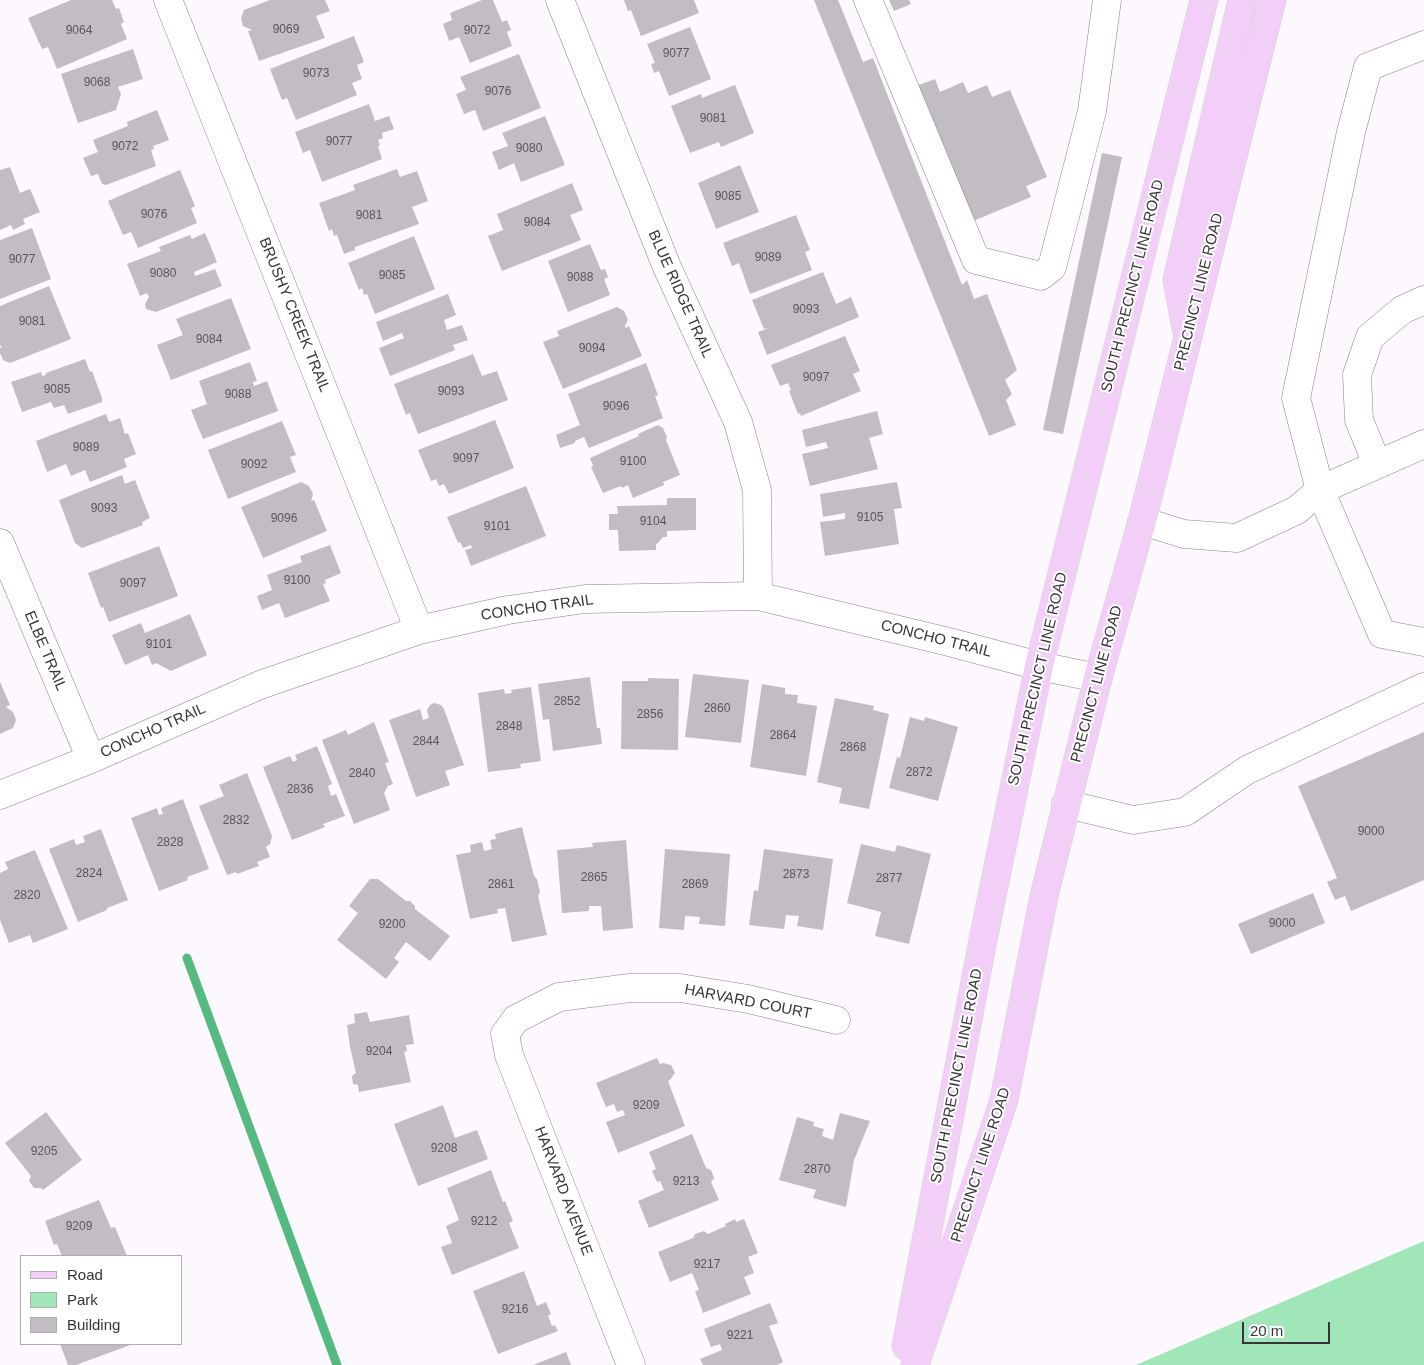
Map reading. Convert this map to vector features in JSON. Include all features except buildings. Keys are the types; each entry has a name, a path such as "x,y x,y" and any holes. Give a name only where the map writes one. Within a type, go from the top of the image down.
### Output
{"main road":[{"name":"SOUTH PRECINCT LINE ROAD","path":"902,1365 983,940 1039,666 1204,0"},
{"path":"1188,335 1176,280 1242,0"},
{"name":"PRECINCT LINE ROAD","path":"914,1365 1004,1100 1044,896 1066,804 1098,678 1142,521 1272,0"}],"street":[{"name":"BRUSHY CREEK TRAIL","path":"168,0 419,630"},
{"name":"BLUE RIDGE TRAIL","path":"560,0 667,267 738,422 757,490 758,596"},
{"path":"868,0 976,260 1041,276 1052,267 1092,111 1107,0"},
{"path":"1424,45 1368,67 1351,132 1296,398 1320,490 1382,634 1424,642"},
{"path":"1377,464 1359,420 1356,375 1370,337 1402,310 1424,300"},
{"path":"1142,521 1184,534 1238,538 1297,510 1320,490 1424,444"},
{"name":"ELBE TRAIL","path":"0,543 91,758"},
{"name":"CONCHO TRAIL","path":"0,795 260,685 419,630 508,610 585,599 758,596 949,642 1039,666 1098,678"},
{"path":"1066,804 1134,820 1184,812 1247,770 1424,687"},
{"name":"HARVARD COURT","path":"516,1019 559,997 630,988 680,988 748,999 836,1020"},
{"name":"HARVARD AVENUE","path":"516,1019 504,1034 509,1055 631,1365"}],"green space":[{"path":"1424,1241 1424,1365 1136,1365"}],"waterway":[{"path":"187,958 337,1365"}]}
